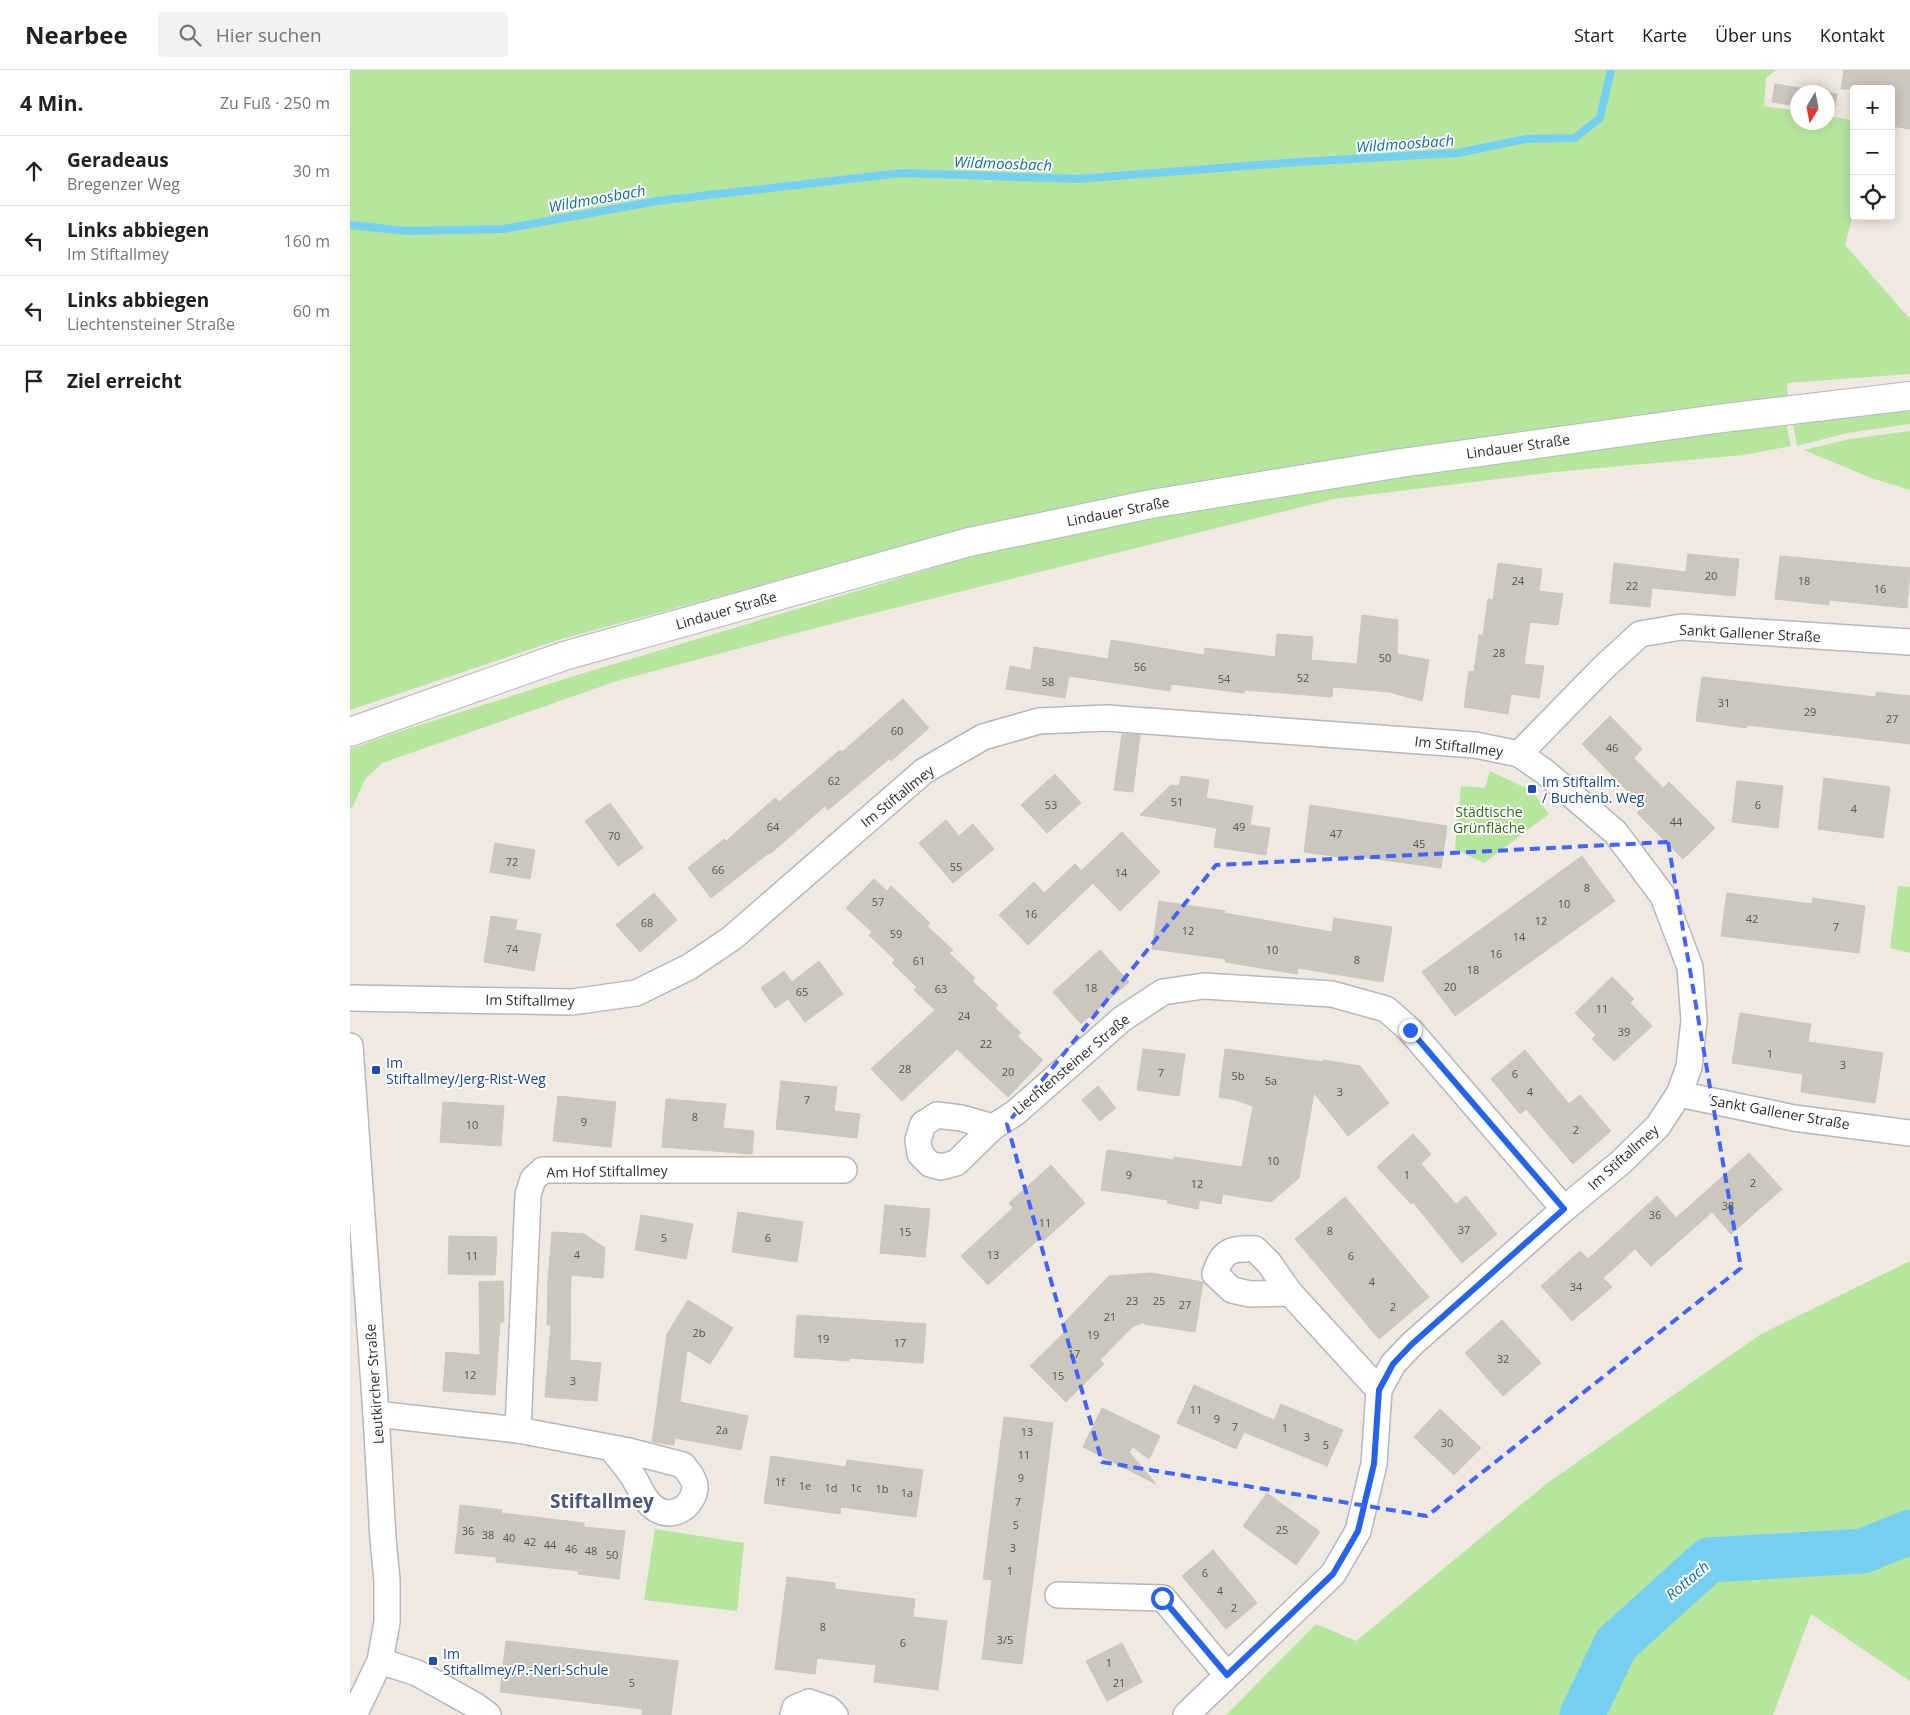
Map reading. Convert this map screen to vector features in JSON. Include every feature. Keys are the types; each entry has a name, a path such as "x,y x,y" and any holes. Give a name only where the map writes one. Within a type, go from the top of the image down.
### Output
{"main road":[{"name":"Lindauer Straße","path":"350,732 564,656 969,542 1151,504 1401,463 1716,419 1910,396"}],"street":[{"name":"Sankt Gallener Straße","path":"1520,754 1603,668 1640,634 1681,627 1910,642"},
{"name":"Im Stiftallmey","path":"350,998 572,1002 636,993 689,967 732,938 924,770 983,737 1039,721 1106,718 1475,745 1520,754 1545,772 1615,832 1663,896 1690,966 1694,1020 1689,1067 1679,1094 1658,1126 1620,1163 1564,1209 1412,1344 1393,1364 1379,1390 1374,1464 1358,1531 1333,1574 1186,1715"},
{"name":"Liechtensteiner Straße","path":"993,1127 1014,1113 1122,1019 1163,992 1204,986 1332,994 1386,1009 1410,1030 1564,1209"},
{"name":"Leutkircher Straße","path":"350,1046 387,1580 387,1622 380,1661 354,1715"},
{"name":"Sankt Gallener Straße","path":"1679,1094 1794,1118 1910,1133"},
{"name":"Am Hof Stiftallmey","path":"518,1430 528,1195 534,1179 544,1170 844,1170"},
{"path":"1290,1293 1379,1390"},
{"path":"376,1414 518,1430 610,1448"},
{"path":"1058,1595 1162,1598 1227,1675"},
{"path":"380,1661 417,1673 476,1706 488,1715"},
{"path":"792,1715 795,1708 808,1702 829,1709 834,1715"}],"highlighted area":[{"path":"1668,842 1741,1268 1427,1516 1102,1462 1007,1124 1216,865"}],"green space":[{"path":"350,70 1776,70 1766,78 1764,106 1790,110 1790,130 1835,130 1835,117 1850,120 1850,220 1852,220 1845,245 1910,319 1910,374 1787,383 1788,397 1401,451 1153,490 966,529 558,640 350,710"},
{"path":"1910,407 1910,424 1847,433 1797,446 1792,420"},
{"path":"1785,420 1791,446 1744,455 1555,472 1334,499 850,619 620,680 382,763 365,779 350,809 350,749 571,677 973,556 1156,516 1402,473"},
{"path":"1910,431 1910,490 1871,478 1804,450 1850,439"},
{"name":"Städtische Grünfläche","path":"1490,771 1532,791 1549,814 1484,863 1455,849 1461,786 1485,788"},
{"path":"1898,886 1910,887 1910,953 1890,948"},
{"path":"1910,1261 1910,1681 1811,1614 1773,1715 1226,1715 1316,1624 1356,1641 1546,1484 1761,1334"},
{"path":"655,1529 744,1543 737,1611 644,1600"}],"building":[{"path":"1844,70 1910,70 1910,129 1895,127 1895,85 1850,85 1850,89 1841,89"},
{"path":"1775,84 1790,86 1790,105 1772,102"},
{"path":"1688,554 1739,559 1735,596 1652,588 1650,607 1610,603 1614,563 1686,572"},
{"path":"1780,556 1910,568 1907,608 1829,600 1829,605 1775,599"},
{"path":"1498,563 1542,569 1539,591 1563,594 1558,625 1530,622 1524,664 1544,666 1539,698 1511,694 1508,714 1464,707 1469,671 1474,672 1479,635 1483,635 1488,599 1493,600"},
{"path":"1362,615 1398,620 1397,654 1429,660 1422,701 1389,692 1333,687 1332,697 1245,690 1244,693 1171,684 1170,691 1069,676 1065,698 1006,689 1010,666 1031,670 1034,647 1108,659 1111,640 1204,655 1205,648 1275,657 1277,634 1313,637 1311,660 1357,664"},
{"path":"1702,677 1876,697 1876,692 1910,696 1910,744 1747,725 1746,728 1696,721"},
{"path":"903,699 929,728 891,761 889,759 828,810 825,806 770,854 711,898 688,868 724,839 726,841 775,798 779,802 840,750 842,752"},
{"path":"1610,716 1642,749 1634,758 1663,788 1669,782 1715,828 1683,859 1637,813 1643,807 1582,744"},
{"path":"1122,734 1140,735 1133,792 1114,790"},
{"path":"1055,774 1081,803 1047,833 1021,805"},
{"path":"1181,776 1209,780 1206,798 1253,806 1250,825 1270,828 1266,855 1214,847 1217,828 1140,815 1171,785 1179,786"},
{"path":"1824,778 1890,787 1883,838 1818,829"},
{"path":"1737,781 1783,786 1778,828 1732,822"},
{"path":"610,803 643,848 618,866 585,821"},
{"path":"1310,805 1447,826 1441,868 1362,857 1361,860 1304,852"},
{"path":"946,820 959,836 973,824 994,849 953,883 919,843"},
{"path":"1122,832 1160,872 1120,911 1081,871"},
{"path":"495,843 535,850 530,879 490,872"},
{"path":"1582,856 1615,901 1455,1016 1422,972"},
{"path":"1075,864 1093,883 1028,945 999,915 1034,882 1044,893"},
{"path":"874,879 887,891 891,886 930,923 927,926 953,950 949,953 975,978 972,981 998,1005 995,1008 1021,1033 1017,1036 1043,1060 1008,1097 957,1049 902,1101 871,1069 935,1010 914,990 917,987 892,963 895,960 869,935 872,932 846,908"},
{"path":"654,893 677,920 640,952 616,925"},
{"path":"1727,893 1812,904 1813,898 1865,906 1859,953 1721,936"},
{"path":"1159,901 1225,911 1224,913 1332,932 1334,918 1392,927 1383,982 1298,968 1297,974 1225,962 1226,959 1152,949"},
{"path":"491,916 517,920 515,930 541,934 534,971 484,962"},
{"path":"1100,950 1129,982 1081,1024 1053,992"},
{"path":"819,961 843,994 805,1022 788,999 775,1008 761,988 784,971 792,982"},
{"path":"1612,977 1634,999 1630,1003 1652,1026 1614,1061 1592,1039 1596,1035 1575,1013"},
{"path":"1740,1013 1811,1024 1808,1042 1883,1053 1875,1103 1801,1092 1803,1074 1732,1063"},
{"path":"1143,1049 1185,1054 1179,1096 1137,1090"},
{"path":"1225,1049 1360,1066 1389,1103 1348,1136 1314,1093 1299,1178 1271,1202 1223,1194 1221,1204 1200,1200 1198,1209 1167,1203 1168,1200 1101,1190 1107,1150 1174,1160 1174,1157 1242,1167 1253,1106 1219,1097"},
{"path":"1525,1050 1569,1104 1580,1095 1611,1131 1573,1164 1526,1109 1520,1114 1491,1079"},
{"path":"781,1081 837,1087 834,1111 860,1114 857,1138 776,1129"},
{"path":"1098,1086 1116,1108 1100,1121 1082,1100"},
{"path":"558,1096 616,1102 611,1147 553,1141"},
{"path":"666,1099 726,1104 723,1128 754,1131 752,1154 662,1147"},
{"path":"443,1102 504,1106 501,1146 440,1142"},
{"path":"1413,1134 1431,1154 1421,1164 1456,1204 1466,1196 1497,1234 1462,1263 1413,1202 1411,1204 1377,1167"},
{"path":"1749,1153 1782,1189 1731,1234 1712,1212 1651,1266 1635,1249 1603,1278 1612,1287 1572,1321 1541,1286 1580,1251 1588,1259 1657,1196 1676,1218"},
{"path":"1051,1165 1085,1203 1043,1241 1040,1238 988,1285 961,1256 1013,1208 1009,1203"},
{"path":"1345,1197 1429,1297 1379,1339 1295,1239"},
{"path":"885,1205 930,1209 925,1257 880,1253"},
{"path":"738,1212 803,1222 797,1262 732,1252"},
{"path":"641,1215 693,1224 686,1259 635,1250"},
{"path":"552,1232 584,1234 605,1248 603,1278 571,1275 570,1360 601,1363 597,1401 545,1397 551,1325 547,1325"},
{"path":"449,1236 497,1237 495,1275 448,1274"},
{"path":"1152,1273 1203,1282 1195,1332 1144,1324 1144,1322 1132,1327 1100,1360 1104,1364 1066,1402 1030,1366 1068,1329 1063,1324 1109,1276"},
{"path":"503,1281 504,1322 500,1322 495,1395 443,1391 446,1352 480,1355 479,1282"},
{"path":"688,1300 733,1328 710,1364 687,1350 680,1402 748,1416 741,1450 675,1438 674,1445 652,1442 667,1334"},
{"path":"797,1315 926,1324 923,1363 849,1358 849,1361 794,1357"},
{"path":"1502,1320 1541,1363 1503,1396 1465,1353"},
{"path":"1194,1385 1274,1420 1281,1404 1343,1430 1327,1466 1244,1432 1236,1449 1177,1423"},
{"path":"1102,1408 1160,1436 1149,1459 1133,1447 1129,1452 1156,1484 1083,1447"},
{"path":"1440,1409 1481,1448 1454,1475 1414,1437"},
{"path":"1004,1417 1053,1423 1022,1664 982,1659 992,1580 983,1579"},
{"path":"771,1456 846,1467 847,1460 923,1470 916,1517 841,1507 840,1514 764,1503"},
{"path":"1267,1493 1320,1532 1296,1565 1243,1526"},
{"path":"460,1505 502,1510 501,1513 584,1523 584,1527 625,1531 619,1579 578,1574 579,1571 496,1562 496,1557 455,1553"},
{"path":"1213,1550 1257,1603 1226,1629 1182,1576"},
{"path":"787,1577 835,1583 835,1589 915,1599 913,1617 947,1621 938,1690 874,1682 876,1665 817,1658 815,1674 775,1669"},
{"path":"506,1641 678,1661 671,1715 642,1715 643,1709 500,1692"},
{"path":"1122,1643 1142,1682 1107,1701 1086,1661"}],"waterway":[{"name":"Wildmoosbach","path":"350,225 407,231 504,229 657,201 902,173 1077,179 1299,162 1458,153 1526,139 1575,138 1600,118 1611,70"},
{"name":"Rottach","path":"1582,1715 1616,1644 1709,1560 1863,1551 1910,1532"}],"place":[{"name":"Im Stiftallm. / Buchenb. Weg","path":"1532,789"},
{"name":"Im Stiftallmey/Jerg-Rist-Weg","path":"376,1070"},
{"name":"Im Stiftallmey/P.-Neri-Schule","path":"433,1661"}],"district":[{"name":"Stiftallmey","path":"602,1501"}],"route":[{"path":"1162,1598 1227,1675 1316,1592 1333,1574 1358,1531 1374,1464 1379,1390 1393,1364 1412,1344 1564,1209 1410,1030"}]}
